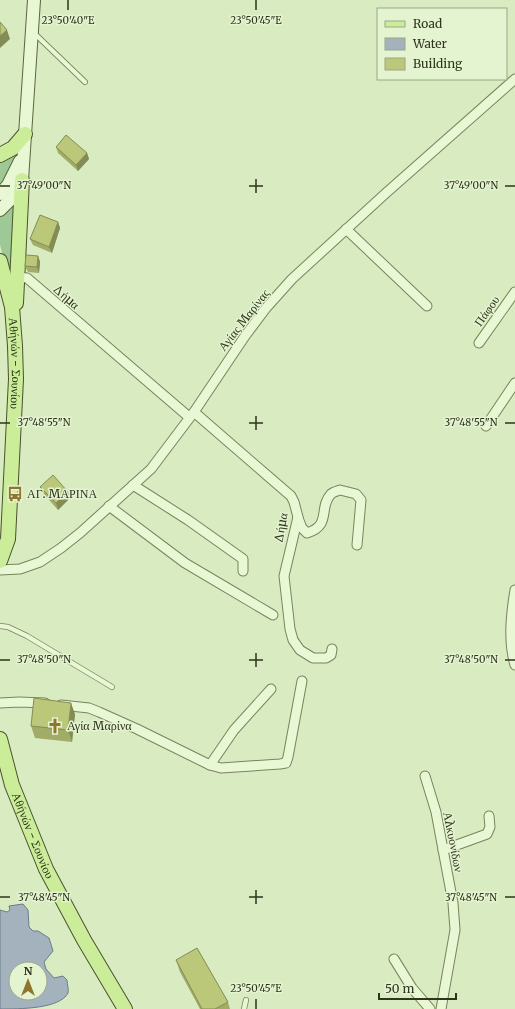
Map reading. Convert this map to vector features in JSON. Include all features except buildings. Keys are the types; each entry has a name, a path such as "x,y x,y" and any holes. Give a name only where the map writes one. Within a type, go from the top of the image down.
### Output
{"main road":[{"path":"14,329 34,0"},
{"path":"0,155 13,148 25,134"},
{"path":"0,194 8,185 24,155"},
{"path":"0,210 13,197 22,180"},
{"name":"Αθήνών - Σουνίου","path":"0,261 12,307 16,379 8,539 0,561"},
{"name":"Αθήνών - Σουνίου","path":"0,739 12,785 46,869 84,940 125,1009"}],"street":[{"name":"Αγίας Μαρίνας","path":"0,570 20,569 40,562 61,548 151,469 191,414 230,356 266,308 292,279 346,229 514,83"},
{"path":"346,229 427,306"},
{"name":"Δήμα","path":"17,277 27,278 191,414 237,448 291,496 298,517 284,576 290,629 296,645 313,658 326,658 331,655 332,648"},
{"name":"Πάφου","path":"480,343 515,292"},
{"path":"486,426 515,383"},
{"path":"133,485 188,520 243,558 243,571"},
{"path":"298,517 302,528 307,533 314,531 322,524 331,494 340,490 356,494 361,500 357,545"},
{"path":"110,506 186,564 273,615"},
{"path":"515,590 511,636 512,654 515,665"},
{"path":"0,703 40,703 89,708 137,729 210,766 221,768 280,764 286,763 302,681"},
{"path":"210,766 234,730 272,689"},
{"name":"Αλκυονίδων","path":"424,776 436,812 453,903 455,930 441,1009"},
{"path":"443,850 488,834 490,827 489,816"},
{"path":"394,959 412,988 430,1009"}],"lane":[{"path":"32,32 84,82"},
{"path":"0,626 8,627 27,636 112,687"},
{"path":"244,1009 246,1000"}],"green space":[{"path":"17,151 7,174 0,186 0,160"},
{"path":"18,197 10,281 0,245 0,215"}],"water":[{"path":"23,904 28,910 29,927 33,931 38,931 49,938 53,951 45,961 8,961 8,1001 48,1001 48,971 54,978 63,976 67,980 68,993 64,998 57,1002 38,1007 0,1009 0,910 7,912 10,910 9,906"}],"place":[{"name":"ΑΓ. ΜΑΡΙΝΑ","path":"15,494"},
{"name":"Αγία Μαρίνα","path":"55,726"}]}
